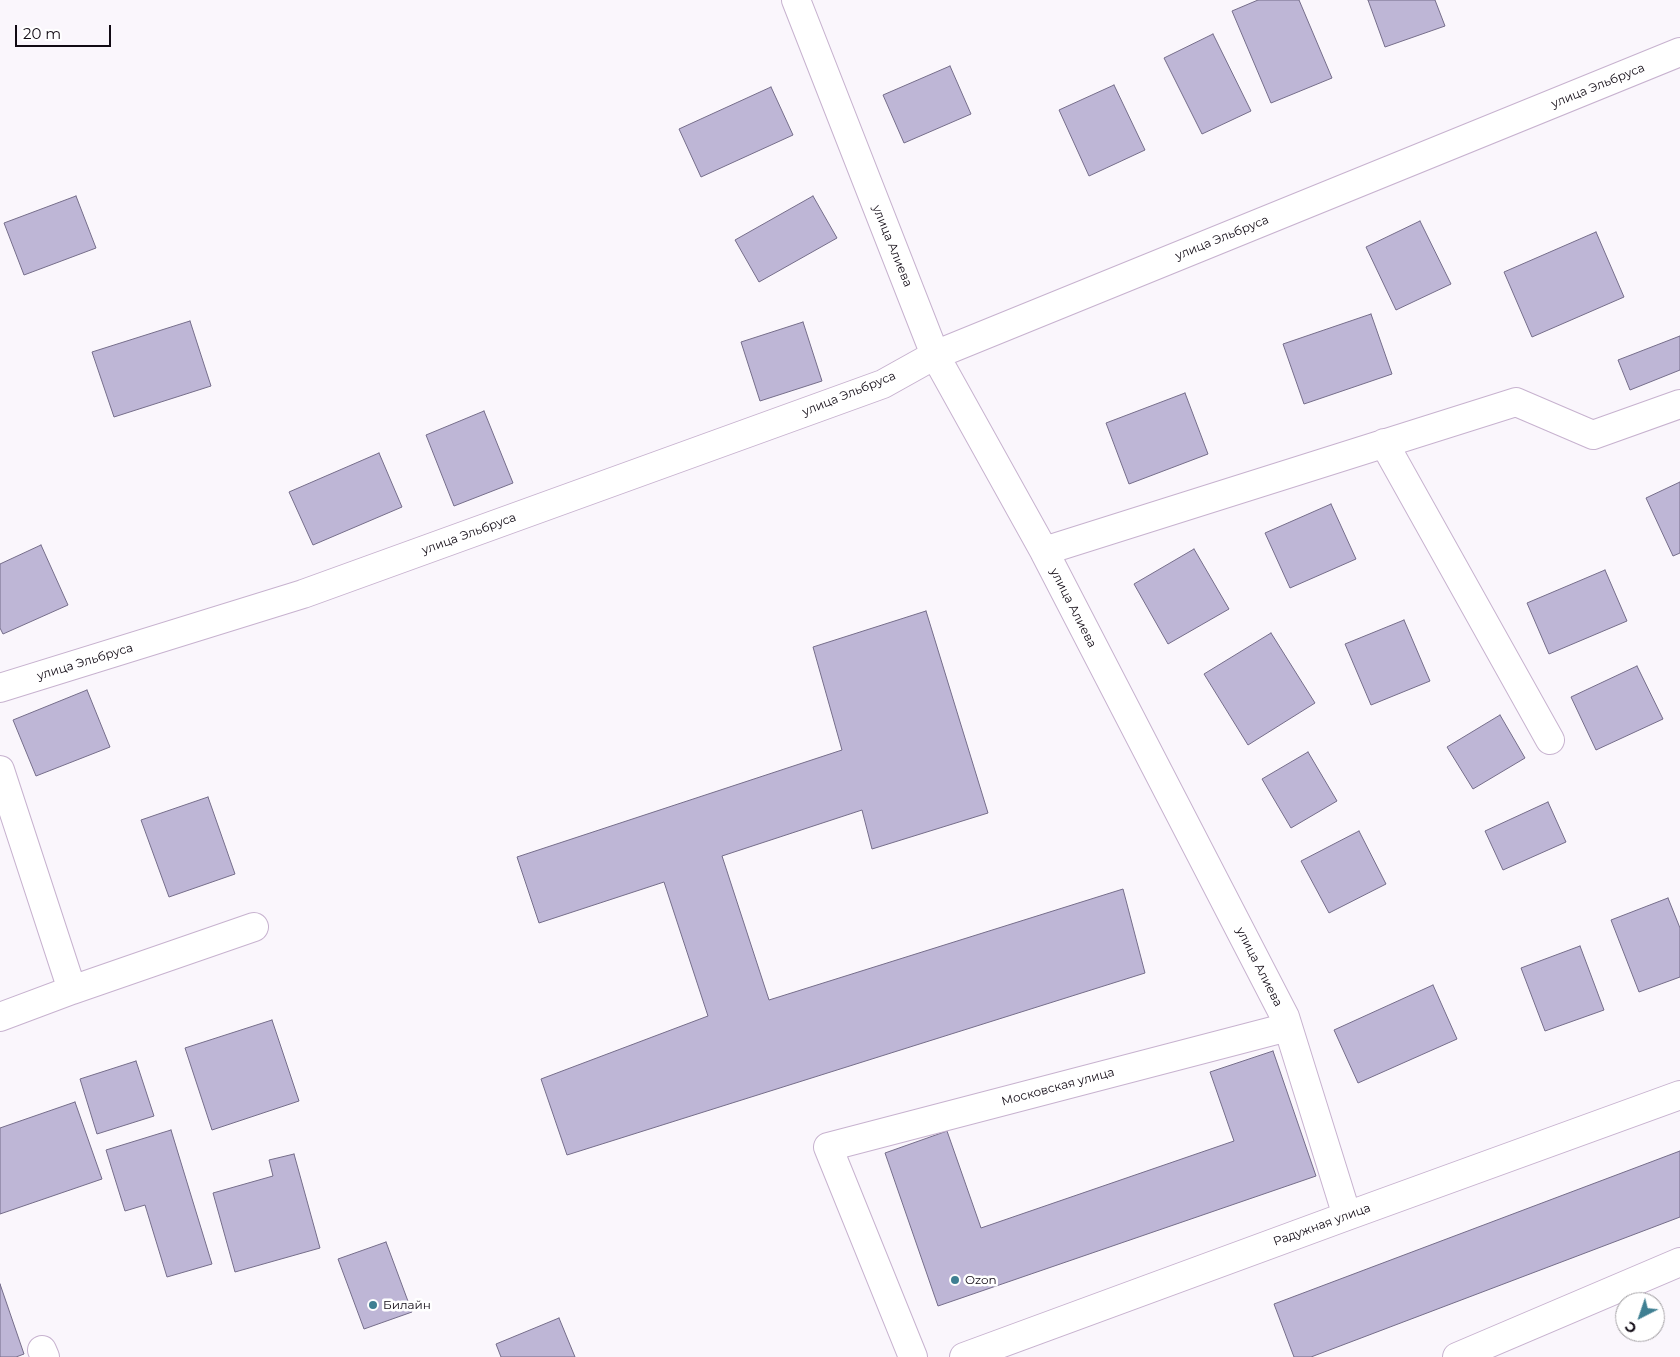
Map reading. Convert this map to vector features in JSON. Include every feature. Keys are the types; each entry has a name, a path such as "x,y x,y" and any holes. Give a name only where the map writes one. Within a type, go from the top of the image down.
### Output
{"street":[{"name":"улица Алиева","path":"796,0 936,355 1044,551 1285,1017 1347,1216"},
{"name":"улица Эльбруса","path":"0,688 303,594 882,384 936,355 1680,52"},
{"path":"1044,551 1516,402 1593,434 1680,404"},
{"path":"1384,444 1550,740"},
{"path":"0,770 72,990"},
{"path":"0,1017 254,927"},
{"name":"Московская улица","path":"913,1357 828,1147 1288,1027"},
{"name":"Радужная улица","path":"964,1357 1680,1095"},
{"path":"1457,1357 1680,1262"}],"building":[{"path":"1258,0 1299,0 1332,78 1271,103 1232,11"},
{"path":"1368,0 1435,0 1445,26 1385,47"},
{"path":"1213,34 1251,111 1202,134 1164,58"},
{"path":"950,66 971,114 904,143 883,95"},
{"path":"1114,85 1145,150 1089,176 1059,110"},
{"path":"771,87 793,135 701,177 679,129"},
{"path":"76,196 96,248 24,275 4,223"},
{"path":"813,196 837,238 759,282 735,240"},
{"path":"1420,221 1451,284 1396,310 1366,247"},
{"path":"1596,232 1624,297 1532,337 1504,272"},
{"path":"1371,314 1392,374 1304,404 1283,344"},
{"path":"190,321 211,386 114,417 92,352"},
{"path":"803,322 822,381 760,401 741,342"},
{"path":"1680,336 1680,370 1630,390 1618,360"},
{"path":"1185,393 1208,454 1129,484 1106,423"},
{"path":"484,411 513,483 454,506 426,435"},
{"path":"379,453 402,507 313,545 289,492"},
{"path":"1680,482 1680,553 1673,556 1646,498"},
{"path":"1331,504 1356,559 1290,588 1265,533"},
{"path":"41,545 68,605 3,634 0,628 0,564"},
{"path":"1194,549 1229,609 1168,644 1134,584"},
{"path":"1605,570 1627,621 1549,654 1527,603"},
{"path":"926,611 988,813 872,849 862,810 722,856 769,1000 1123,889 1145,973 567,1155 541,1079 708,1016 664,882 539,923 517,857 842,750 813,647"},
{"path":"1404,620 1430,681 1371,705 1345,644"},
{"path":"1271,633 1315,703 1248,745 1204,674"},
{"path":"1637,666 1663,719 1596,750 1571,697"},
{"path":"87,690 110,747 36,776 13,720"},
{"path":"1500,715 1525,758 1473,789 1447,747"},
{"path":"1308,752 1337,801 1291,828 1262,779"},
{"path":"208,797 235,874 169,897 141,820"},
{"path":"1548,802 1566,842 1503,870 1485,831"},
{"path":"1359,831 1386,884 1329,913 1301,861"},
{"path":"1668,898 1680,928 1680,977 1639,992 1611,920"},
{"path":"1580,946 1604,1010 1545,1031 1521,968"},
{"path":"1433,985 1457,1039 1358,1083 1334,1030"},
{"path":"272,1020 299,1101 212,1130 185,1048"},
{"path":"1273,1051 1316,1176 938,1306 885,1153 947,1131 981,1228 1234,1141 1210,1072"},
{"path":"136,1061 154,1116 97,1134 80,1079"},
{"path":"75,1102 102,1179 0,1214 0,1128"},
{"path":"171,1130 212,1264 167,1277 145,1205 125,1211 106,1150"},
{"path":"1680,1151 1680,1217 1311,1357 1294,1357 1274,1304"},
{"path":"294,1154 320,1248 235,1272 213,1193 273,1176 269,1160"},
{"path":"386,1242 412,1312 364,1329 338,1259"},
{"path":"0,1284 24,1354 16,1357 0,1357"},
{"path":"559,1318 575,1357 501,1357 496,1344"}],"place":[{"name":"Ozon","path":"955,1280"},
{"name":"Билайн","path":"373,1305"}]}
